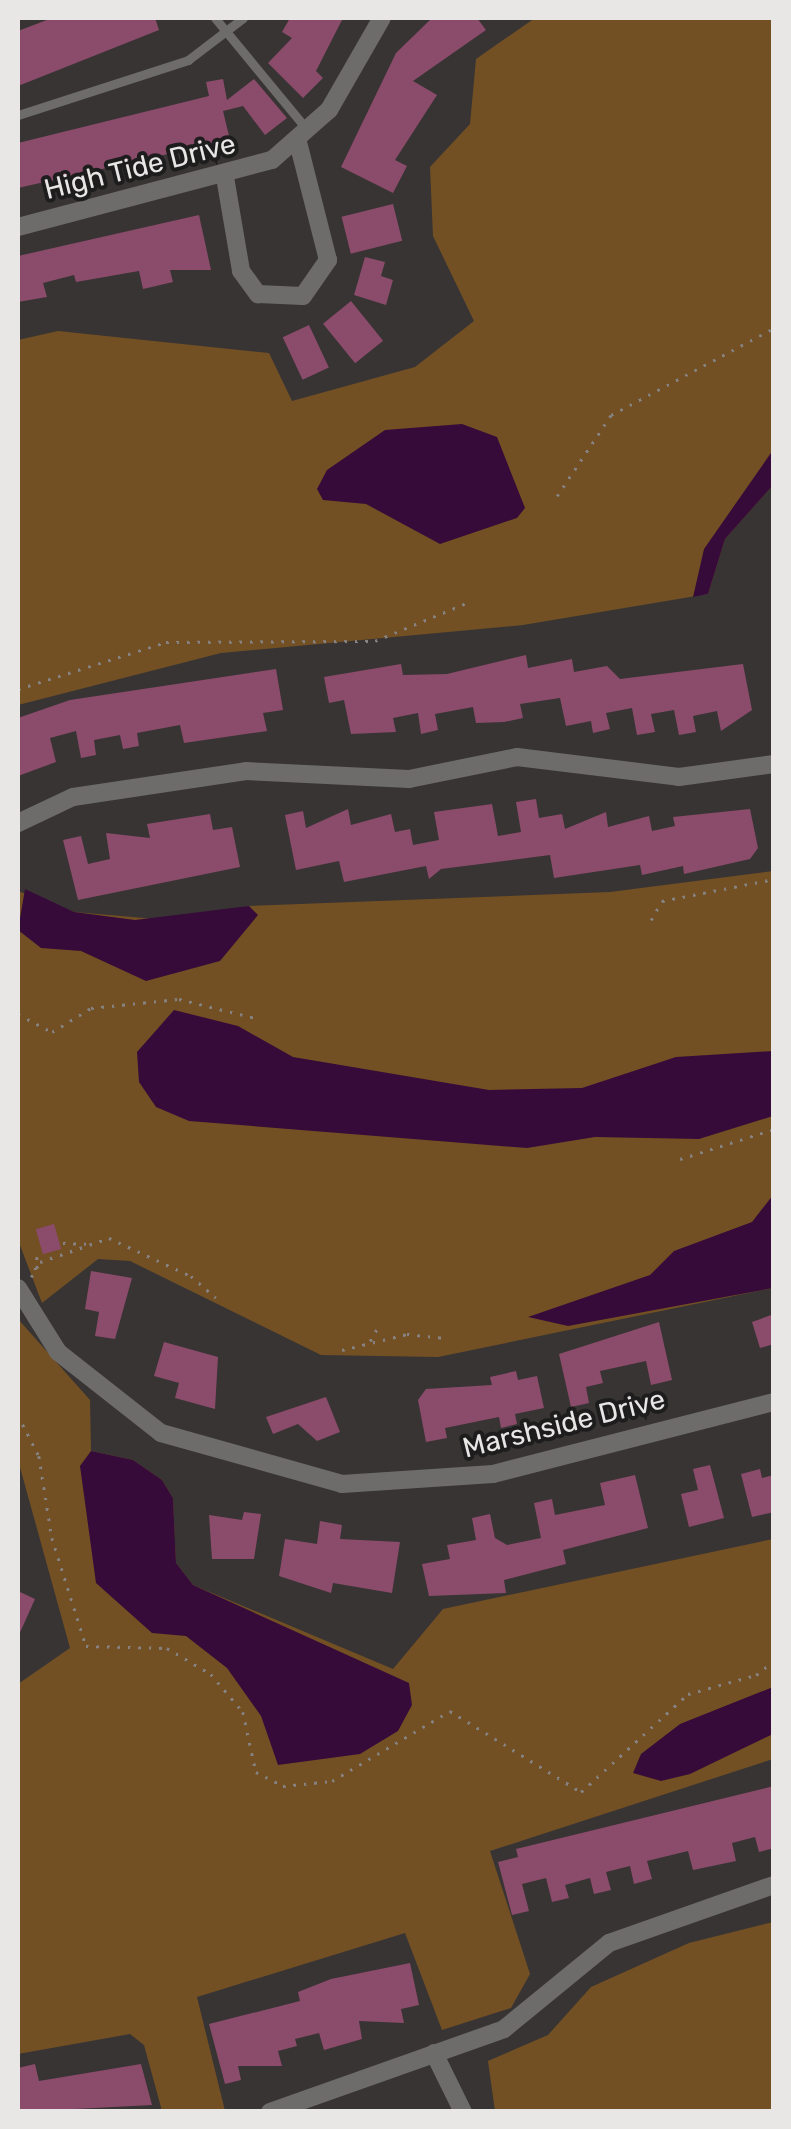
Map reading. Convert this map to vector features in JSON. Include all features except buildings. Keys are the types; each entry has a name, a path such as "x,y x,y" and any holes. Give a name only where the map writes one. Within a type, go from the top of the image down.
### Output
{"street":[{"path":"225,177 241,271 258,294 303,296 328,260 304,137 382,18"},
{"name":"High Tide Drive","path":"18,226 225,177 304,137"},
{"path":"18,823 73,798 246,770 410,779 517,757 678,778 774,764"},
{"name":"Marshside Drive","path":"23,1286 58,1352 160,1434 342,1484 493,1474 774,1402"},
{"path":"270,2112 524,2017 609,1943 774,1885"},
{"path":"434,2053 463,2112"}],"lane":[{"path":"215,18 304,137"},
{"path":"18,115 188,60 243,18"}],"path":[{"path":"558,496 611,415 774,328"},
{"path":"18,689 166,642 375,641 471,601"},
{"path":"651,920 662,902 774,879"},
{"path":"18,1014 52,1032 91,1008 179,998 255,1018"},
{"path":"680,1159 774,1129"},
{"path":"63,1243 124,1242 216,1298"},
{"path":"23,1286 35,1271 88,1244"},
{"path":"35,1271 36,1255"},
{"path":"368,1342 380,1324"},
{"path":"342,1350 368,1342 446,1338"},
{"path":"18,1415 39,1456 52,1538 86,1646 140,1644 190,1659 243,1712 256,1772 283,1786 332,1781 450,1710 581,1792 688,1694 756,1675 774,1661"}],"shaded area":[{"path":"535,18 773,18 773,485 725,539 708,594 523,625 221,653 18,705 18,340 58,331 269,353 292,401 415,367 474,321 433,236 430,167 470,124 476,59"},
{"path":"462,424 497,437 525,508 517,518 440,544 366,504 323,500 317,489 327,470 385,430"},
{"path":"773,450 773,485 725,539 708,594 693,597 704,549"},
{"path":"773,871 773,1288 438,1357 321,1355 130,1261 98,1259 42,1303 18,1240 18,891 74,912 179,921 249,906 610,892"},
{"path":"25,889 74,912 135,920 249,906 258,915 220,961 146,981 81,951 41,948 18,930"},
{"path":"174,1010 238,1026 293,1057 489,1090 582,1088 676,1057 773,1051 773,1116 699,1139 595,1137 527,1148 189,1121 156,1107 139,1082 137,1052"},
{"path":"773,1195 773,1288 568,1326 528,1317 650,1275 674,1251 752,1222"},
{"path":"18,1319 90,1400 91,1451 133,1460 162,1480 173,1498 176,1563 193,1585 393,1669 443,1609 773,1539 773,1759 490,1851 530,1974 511,2008 442,2030 405,1933 197,1997 225,2111 162,2111 144,2045 130,2034 18,2054 18,1684 70,1648 18,1460"},
{"path":"91,1451 133,1460 162,1480 173,1498 176,1563 193,1585 409,1683 412,1705 398,1731 360,1754 278,1765 261,1716 227,1668 186,1636 152,1633 96,1583 80,1466"},
{"path":"773,1687 773,1734 690,1774 661,1781 633,1773 641,1754 680,1724"},
{"path":"773,1922 773,2111 495,2111 488,2061 548,2035 591,1987 689,1943"}]}
